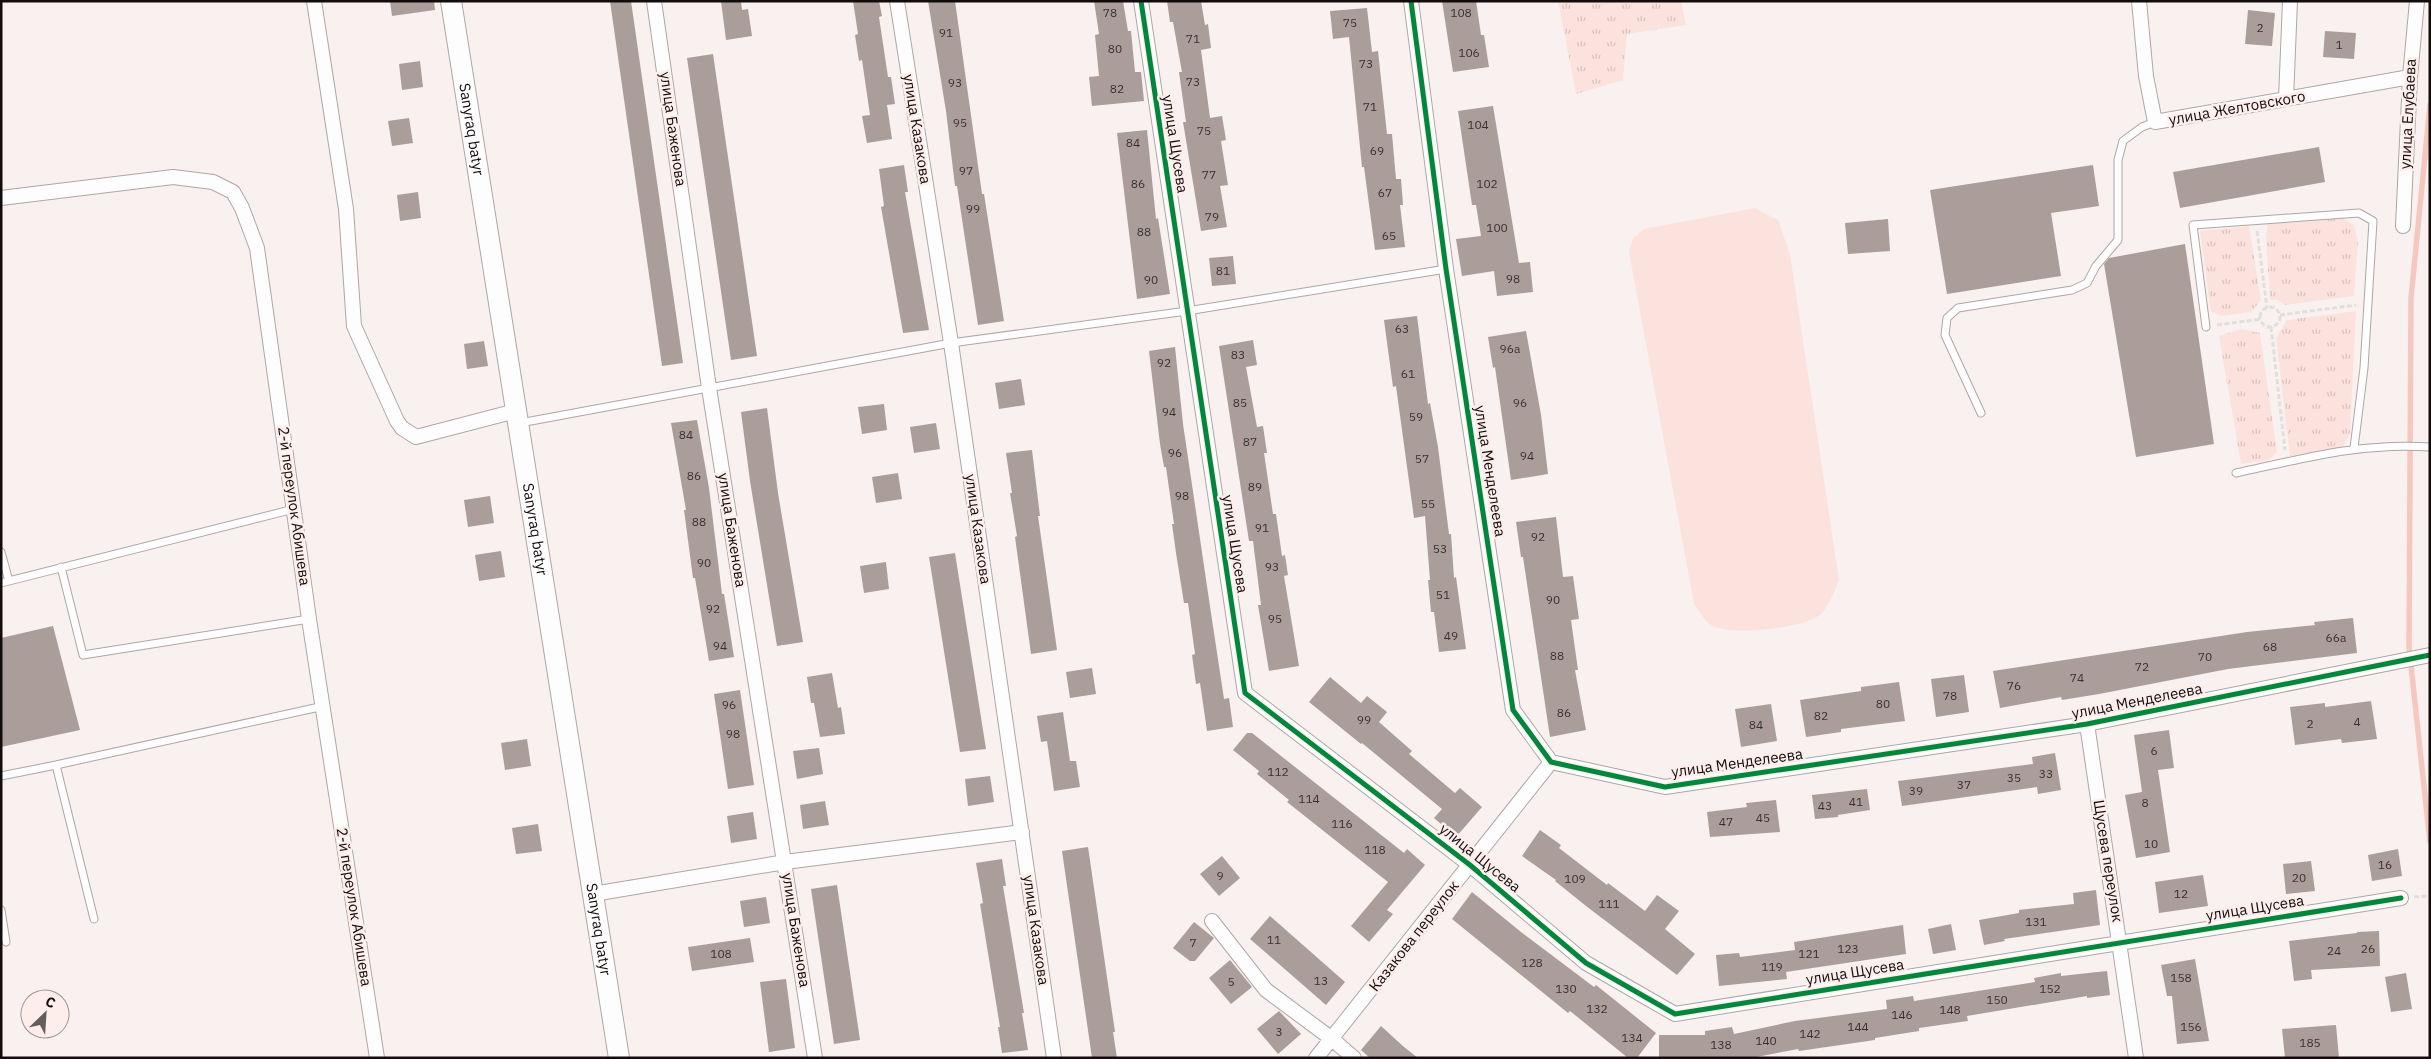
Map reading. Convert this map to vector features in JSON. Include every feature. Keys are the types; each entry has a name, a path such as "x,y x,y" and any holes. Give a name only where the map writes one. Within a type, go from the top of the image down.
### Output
{"street":[{"path":"314,1 346,209 354,326 397,420 402,428 416,437 517,418"},
{"name":"Sanyraq batyr","path":"451,1 618,1058"},
{"name":"улица Баженова","path":"654,1 709,388 786,862 815,1058"},
{"name":"улица Казакова","path":"897,1 951,343 1054,1058"},
{"name":"улица Щусева","path":"1140,1 1245,693 1470,865 1586,963 1675,1014 2401,898"},
{"name":"улица Менделеева","path":"1411,1 1446,269 1513,710 1552,762 1665,787 2087,724 2430,655"},
{"name":"улица Желтовского","path":"2139,1 2146,76 2155,122 2410,77"},
{"path":"2286,99 2290,1"},
{"name":"улица Елубаева","path":"2403,226 2410,77 2417,1"},
{"name":"2-й переулок Абишева","path":"1,198 173,177 212,182 233,192 242,208 258,248 309,619 324,706 377,1058"},
{"name":"Щусева переулок","path":"2087,724 2136,1058"},
{"name":"Казакова переулок","path":"1316,1058 1552,762"},
{"path":"593,894 786,862 1022,832"},
{"path":"1212,921 1266,990 1332,1039 1354,1058"}],"lane":[{"path":"1981,413 1946,335 1947,318 1958,308 2072,290 2087,283 2096,266 2118,240 2118,160 2123,141 2142,127 2155,122"},
{"path":"2206,327 2193,225 2358,213 2372,221 2364,368 2354,448"},
{"path":"517,418 709,388 951,343 1187,311 1446,269"},
{"path":"2236,474 2354,448 2394,445 2427,447"},
{"path":"1,583 294,509"},
{"path":"1,552 10,581"},
{"path":"61,567 83,655 309,619"},
{"path":"1,776 324,706"},
{"path":"56,765 94,919"},
{"path":"1,910 6,942"}],"path":[{"path":"2255,220 2267,308"},
{"path":"2280,315 2367,303"},
{"path":"2267,308 2276,309 2280,315 2279,322 2274,327 2267,327 2261,319 2263,310 2267,308"},
{"path":"2206,327 2261,319"},
{"path":"2271,327 2286,462"}],"green space":[{"path":"1558,1 1681,1 1686,25 1627,34 1623,80 1576,94"},
{"path":"1755,208 1778,220 1790,254 1839,580 1833,595 1817,617 1796,625 1748,631 1720,629 1711,625 1694,604 1629,252 1633,238 1644,229"},
{"path":"2339,216 2354,225 2358,242 2354,296 2285,305 2277,300 2270,300 2266,239 2268,220"},
{"path":"2249,226 2261,300 2251,312 2221,316 2211,311 2200,231"},
{"path":"2356,311 2350,433 2342,448 2290,456 2276,338 2287,320"},
{"path":"2241,329 2260,333 2277,452 2269,460 2241,464 2219,336"}],"building":[{"path":"390,1 434,1 435,10 392,16"},
{"path":"610,1 631,1 683,363 662,366"},
{"path":"721,1 741,1 742,10 748,9 752,36 726,40"},
{"path":"853,1 879,1 882,16 879,17 888,77 891,77 895,104 887,105 892,139 867,143 862,116 870,115 862,60 859,61 855,35 858,34"},
{"path":"928,1 955,1 982,194 984,194 1004,321 978,325 957,186 955,186 946,111"},
{"path":"1094,1 1123,1 1128,31 1131,31 1135,72 1141,72 1144,101 1092,106 1089,77 1099,76 1095,35 1099,34"},
{"path":"1167,1 1201,1 1205,25 1208,24 1211,48 1201,50 1210,118 1222,116 1226,140 1221,141 1228,185 1220,186 1227,227 1201,231 1183,122 1186,122 1179,72 1182,72 1173,22 1170,22"},
{"path":"1442,1 1476,1 1481,35 1484,35 1489,67 1453,72"},
{"path":"1367,8 1372,52 1378,51 1387,134 1392,134 1396,179 1401,179 1403,205 1400,205 1405,247 1375,250 1364,167 1362,167 1349,37 1333,39 1330,11"},
{"path":"2248,10 2275,13 2272,46 2245,44"},
{"path":"2325,31 2356,33 2354,59 2323,57"},
{"path":"713,54 757,356 731,360 687,58"},
{"path":"420,61 423,87 402,90 399,64"},
{"path":"1493,106 1519,263 1530,262 1533,292 1497,296 1494,271 1462,276 1456,239 1481,236 1476,205 1472,205 1458,111"},
{"path":"409,118 413,143 392,146 388,121"},
{"path":"1147,130 1156,219 1158,218 1170,294 1137,299 1117,133"},
{"path":"2319,147 2325,182 2180,208 2173,172"},
{"path":"904,165 908,192 905,192 929,330 903,333 881,207 884,206 879,169"},
{"path":"2093,165 2099,206 2051,213 2061,276 1947,294 1930,190"},
{"path":"418,192 421,218 400,221 397,195"},
{"path":"1888,219 1890,251 1848,254 1845,223"},
{"path":"2185,244 2214,444 2136,457 2104,264 2109,258"},
{"path":"1233,256 1236,284 1212,286 1209,258"},
{"path":"1417,316 1428,404 1430,403 1438,447 1449,534 1451,534 1454,578 1456,577 1466,649 1439,652 1434,612 1431,612 1425,516 1414,518 1396,386 1393,387 1384,320"},
{"path":"1526,331 1541,415 1548,474 1511,480 1495,367 1493,368 1488,337"},
{"path":"1253,340 1257,365 1246,367 1257,427 1263,426 1267,453 1264,453 1273,514 1276,514 1282,556 1285,555 1288,575 1284,576 1299,666 1269,671 1258,605 1261,605 1253,541 1249,541 1219,346"},
{"path":"484,341 488,366 467,369 464,344"},
{"path":"1175,347 1183,424 1224,699 1229,698 1233,727 1207,731 1200,683 1196,684 1192,655 1195,654 1188,603 1184,603 1176,553 1172,524 1174,524 1166,467 1164,467 1160,444 1149,351"},
{"path":"1021,379 1025,405 999,409 995,383"},
{"path":"884,404 887,430 862,434 858,407"},
{"path":"767,408 778,493 803,642 777,646 750,481 741,412"},
{"path":"697,420 709,488 722,594 724,594 734,657 709,661 695,578 693,578 684,510 686,510 671,423"},
{"path":"936,423 940,449 914,453 910,427"},
{"path":"1032,450 1040,516 1038,516 1057,650 1031,654 1006,453"},
{"path":"898,473 902,499 876,503 872,477"},
{"path":"490,496 494,523 468,527 464,500"},
{"path":"1556,517 1563,577 1573,576 1579,619 1571,620 1578,670 1575,670 1586,730 1550,737 1516,522"},
{"path":"501,551 505,577 479,581 475,555"},
{"path":"955,553 986,749 960,752 929,557"},
{"path":"886,562 889,589 864,593 860,566"},
{"path":"2353,618 2357,653 2228,669 2099,694 2062,700 2061,697 2000,708 1993,671 2247,632 2315,625 2314,622"},
{"path":"53,626 80,730 1,747 1,638"},
{"path":"1092,668 1096,694 1070,698 1066,672"},
{"path":"832,673 838,708 841,707 845,734 820,737 814,703 811,703 807,677"},
{"path":"1964,675 1969,712 1936,717 1931,679"},
{"path":"1330,677 1361,703 1367,696 1387,712 1379,722 1412,751 1409,754 1455,793 1460,788 1482,807 1456,837 1434,818 1442,809 1309,702"},
{"path":"1899,682 1905,721 1841,729 1841,732 1806,737 1800,700 1861,691 1861,687"},
{"path":"740,690 754,785 728,789 714,694"},
{"path":"2371,701 2377,739 2342,743 2341,739 2295,745 2290,707 2325,703 2325,707"},
{"path":"1771,704 1777,741 1741,747 1735,709"},
{"path":"1063,712 1070,761 1076,761 1080,787 1054,791 1047,741 1041,742 1037,716"},
{"path":"2169,730 2174,768 2158,770 2170,852 2136,858 2125,795 2142,792 2134,735"},
{"path":"1247,733 1252,733 1404,853 1407,849 1425,865 1387,910 1393,914 1369,942 1351,926 1388,882 1287,802 1289,800 1257,774 1259,771 1233,750"},
{"path":"527,739 531,766 505,770 501,743"},
{"path":"819,748 823,774 797,779 793,751"},
{"path":"2055,753 2061,790 2038,794 2037,787 1902,806 1898,781 2033,764 2032,757"},
{"path":"990,776 994,802 968,806 965,779"},
{"path":"1867,789 1870,810 1838,815 1838,817 1815,819 1812,795"},
{"path":"1776,800 1780,832 1710,837 1707,812 1747,807 1746,803"},
{"path":"825,801 829,825 803,829 800,805"},
{"path":"753,812 757,839 731,843 727,816"},
{"path":"538,824 542,851 516,854 512,828"},
{"path":"1540,830 1561,845 1559,848 1645,911 1657,895 1679,911 1665,929 1695,954 1677,975 1586,906 1556,880 1522,856"},
{"path":"1088,847 1115,1032 1113,1032 1117,1058 1092,1058 1062,851"},
{"path":"2398,849 2402,876 2372,881 2368,855"},
{"path":"1222,856 1240,878 1219,896 1200,874"},
{"path":"1002,859 1006,886 1003,886 1024,1013 1022,1013 1028,1050 1002,1053 998,1027 1000,1027 980,904 983,903 976,863"},
{"path":"2311,861 2315,891 2286,894 2283,864"},
{"path":"2203,875 2208,906 2159,913 2155,882"},
{"path":"837,885 860,1040 834,1044 811,889"},
{"path":"2096,890 2100,925 2004,939 2005,941 1984,945 1979,920 2019,913 2019,910 2074,904 2073,893"},
{"path":"1472,892 1521,932 1594,987 1596,985 1656,1033 1637,1058 1628,1058 1570,1011 1568,1013 1452,919"},
{"path":"766,897 770,923 744,927 740,901"},
{"path":"1270,916 1345,982 1326,1005 1250,939"},
{"path":"1194,922 1214,938 1195,961 1190,961 1173,948"},
{"path":"1951,924 1956,950 1933,954 1928,929"},
{"path":"1903,925 1906,954 1786,972 1787,979 1719,986 1716,955 1739,953 1740,957 1795,950 1794,942"},
{"path":"2379,931 2380,966 2311,970 2312,979 2294,981 2289,941"},
{"path":"750,938 754,962 692,971 688,947"},
{"path":"2195,959 2209,1041 2177,1044 2172,996 2167,996 2161,965"},
{"path":"1230,960 1252,987 1231,1004 1209,978"},
{"path":"2107,971 2110,995 2087,998 2087,996 1967,1016 1968,1021 1919,1028 1919,1031 1875,1038 1875,1040 1799,1051 1798,1049 1751,1058 1659,1058 1659,1035 1705,1035 1705,1031 1732,1027 1734,1034 1795,1021 1887,1009 1886,1000 1913,996 1914,1001 2035,982 2034,978 2061,973 2061,976"},
{"path":"2406,973 2412,1009 2391,1012 2385,977"},
{"path":"786,979 795,1048 769,1052 760,982"},
{"path":"1279,1011 1301,1034 1278,1054 1257,1029"},
{"path":"2336,1025 2339,1058 2285,1058 2282,1029"},
{"path":"1381,1026 1418,1058 1370,1058 1361,1050"}],"waterway":[{"path":"2430,105 2411,298 2409,647 2430,842"}],"cycle path":[{"path":"1141,1 1245,693 1470,865 1586,963 1675,1014 2401,898"},
{"path":"1411,1 1446,269 1513,710 1551,762 1665,787 2087,724 2430,655"}]}
